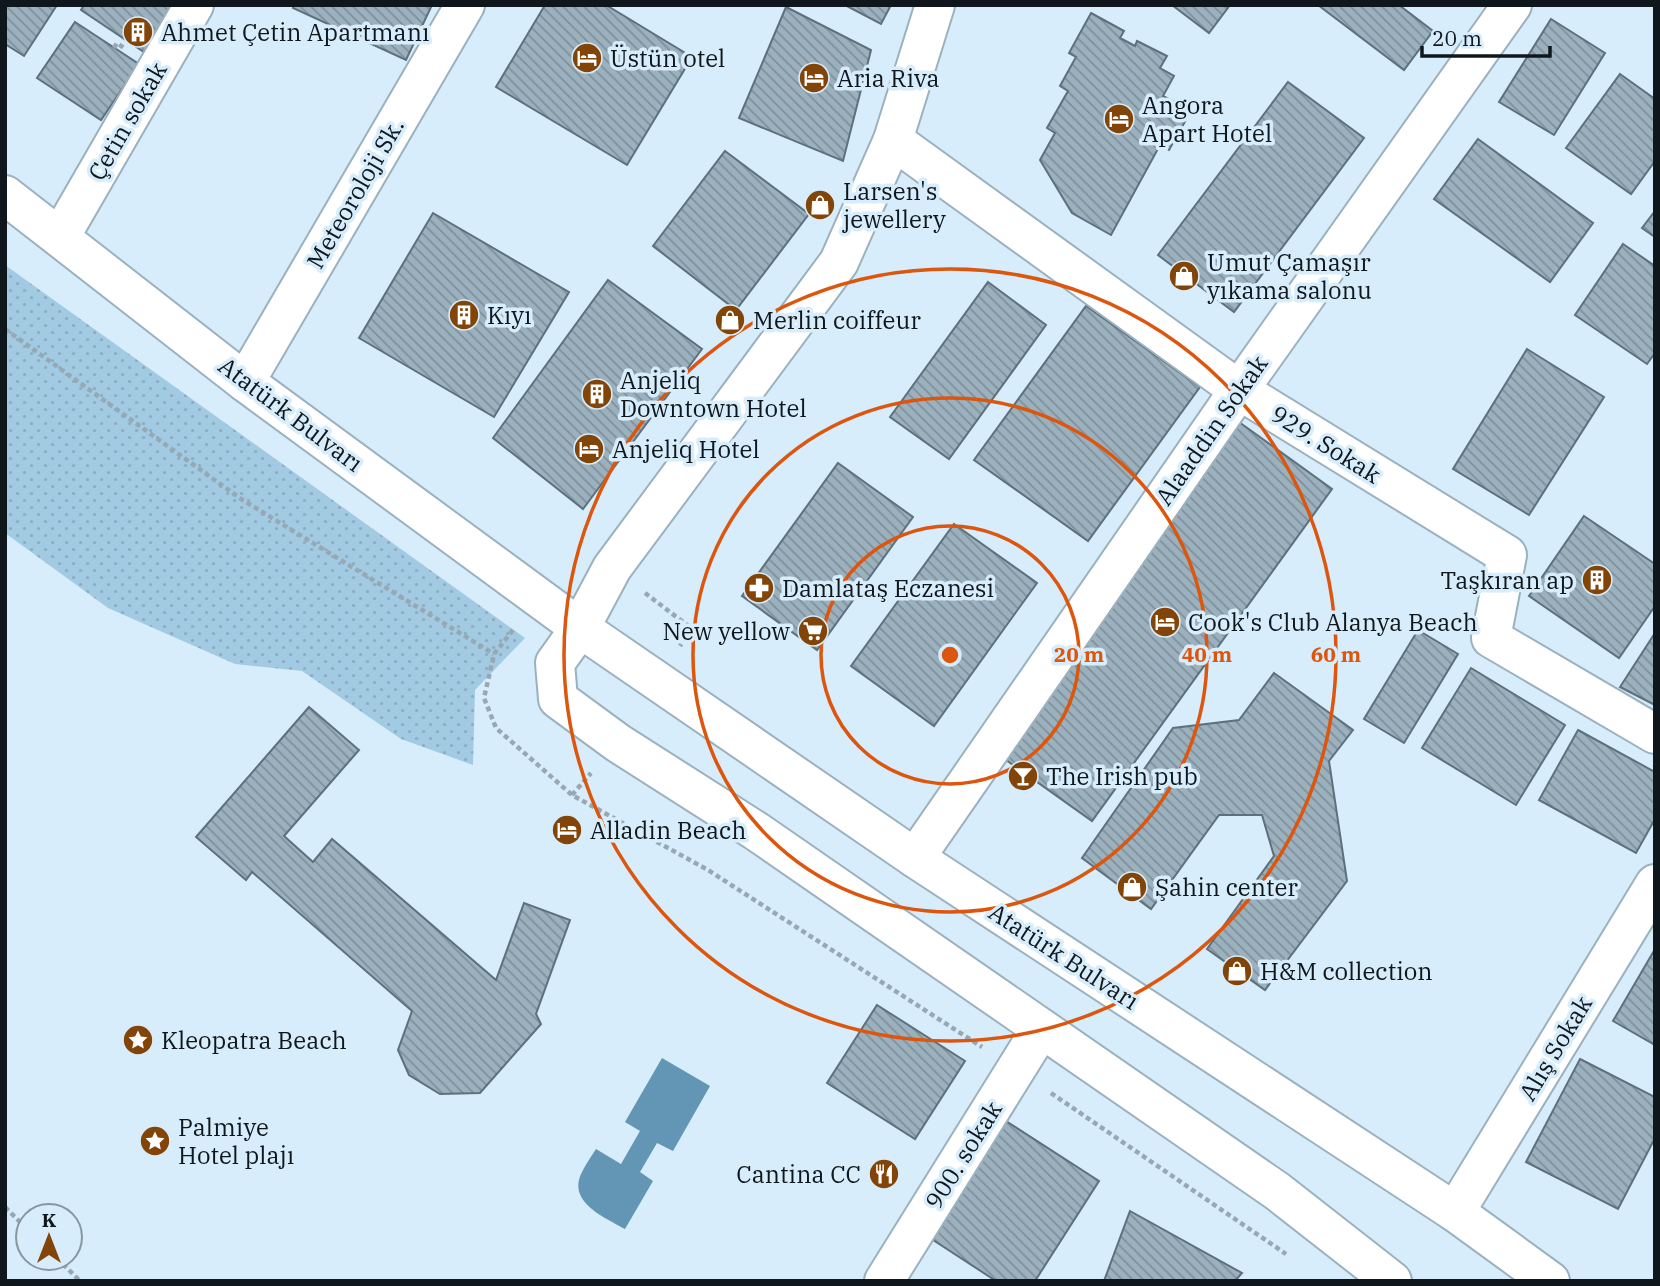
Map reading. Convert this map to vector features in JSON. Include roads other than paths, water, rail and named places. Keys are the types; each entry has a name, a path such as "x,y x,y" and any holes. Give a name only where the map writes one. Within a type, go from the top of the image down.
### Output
{"street":[{"name":"Çetin sokak","path":"60,237 194,5"},
{"name":"Meteoroloji Sk.","path":"245,382 465,5"},
{"path":"935,5 893,141 839,262 612,569 580,628 555,663 558,699 618,743 756,831 1277,1191 1392,1281"},
{"name":"Alaaddin Sokak","path":"915,858 1239,390 1512,5"},
{"name":"929. Sokak","path":"893,141 1239,390 1507,555 1491,638 1655,734"},
{"name":"Atatürk Bulvarı","path":"5,195 245,382 580,628 915,858 1455,1212 1550,1281"},
{"name":"Alış Sokak","path":"1455,1212 1655,884"},
{"name":"900. sokak","path":"884,1281 1041,1029"}],"place":[{"name":"Ahmet Çetin Apartmanı","path":"138,32"},
{"name":"Üstün otel","path":"587,58"},
{"name":"Aria Riva","path":"814,78"},
{"name":"Angora Apart Hotel","path":"1119,119"},
{"name":"Larsen's jewellery","path":"820,205"},
{"name":"Umut Çamaşır yıkama salonu","path":"1184,276"},
{"name":"Kıyı","path":"464,315"},
{"name":"Merlin coiffeur","path":"730,320"},
{"name":"Anjeliq Downtown Hotel","path":"597,394"},
{"name":"Anjeliq Hotel","path":"589,449"},
{"name":"Taşkıran ap","path":"1597,580"},
{"name":"Damlataş Eczanesi","path":"759,588"},
{"name":"Cook's Club Alanya Beach","path":"1165,622"},
{"name":"New yellow","path":"813,631"},
{"name":"The Irish pub","path":"1023,776"},
{"name":"Alladin Beach","path":"567,830"},
{"name":"Şahin center","path":"1132,887"},
{"name":"H&M collection","path":"1237,971"},
{"name":"Kleopatra Beach","path":"138,1040"},
{"name":"Palmiye Hotel plajı","path":"155,1141"},
{"name":"Cantina CC","path":"884,1174"}]}
